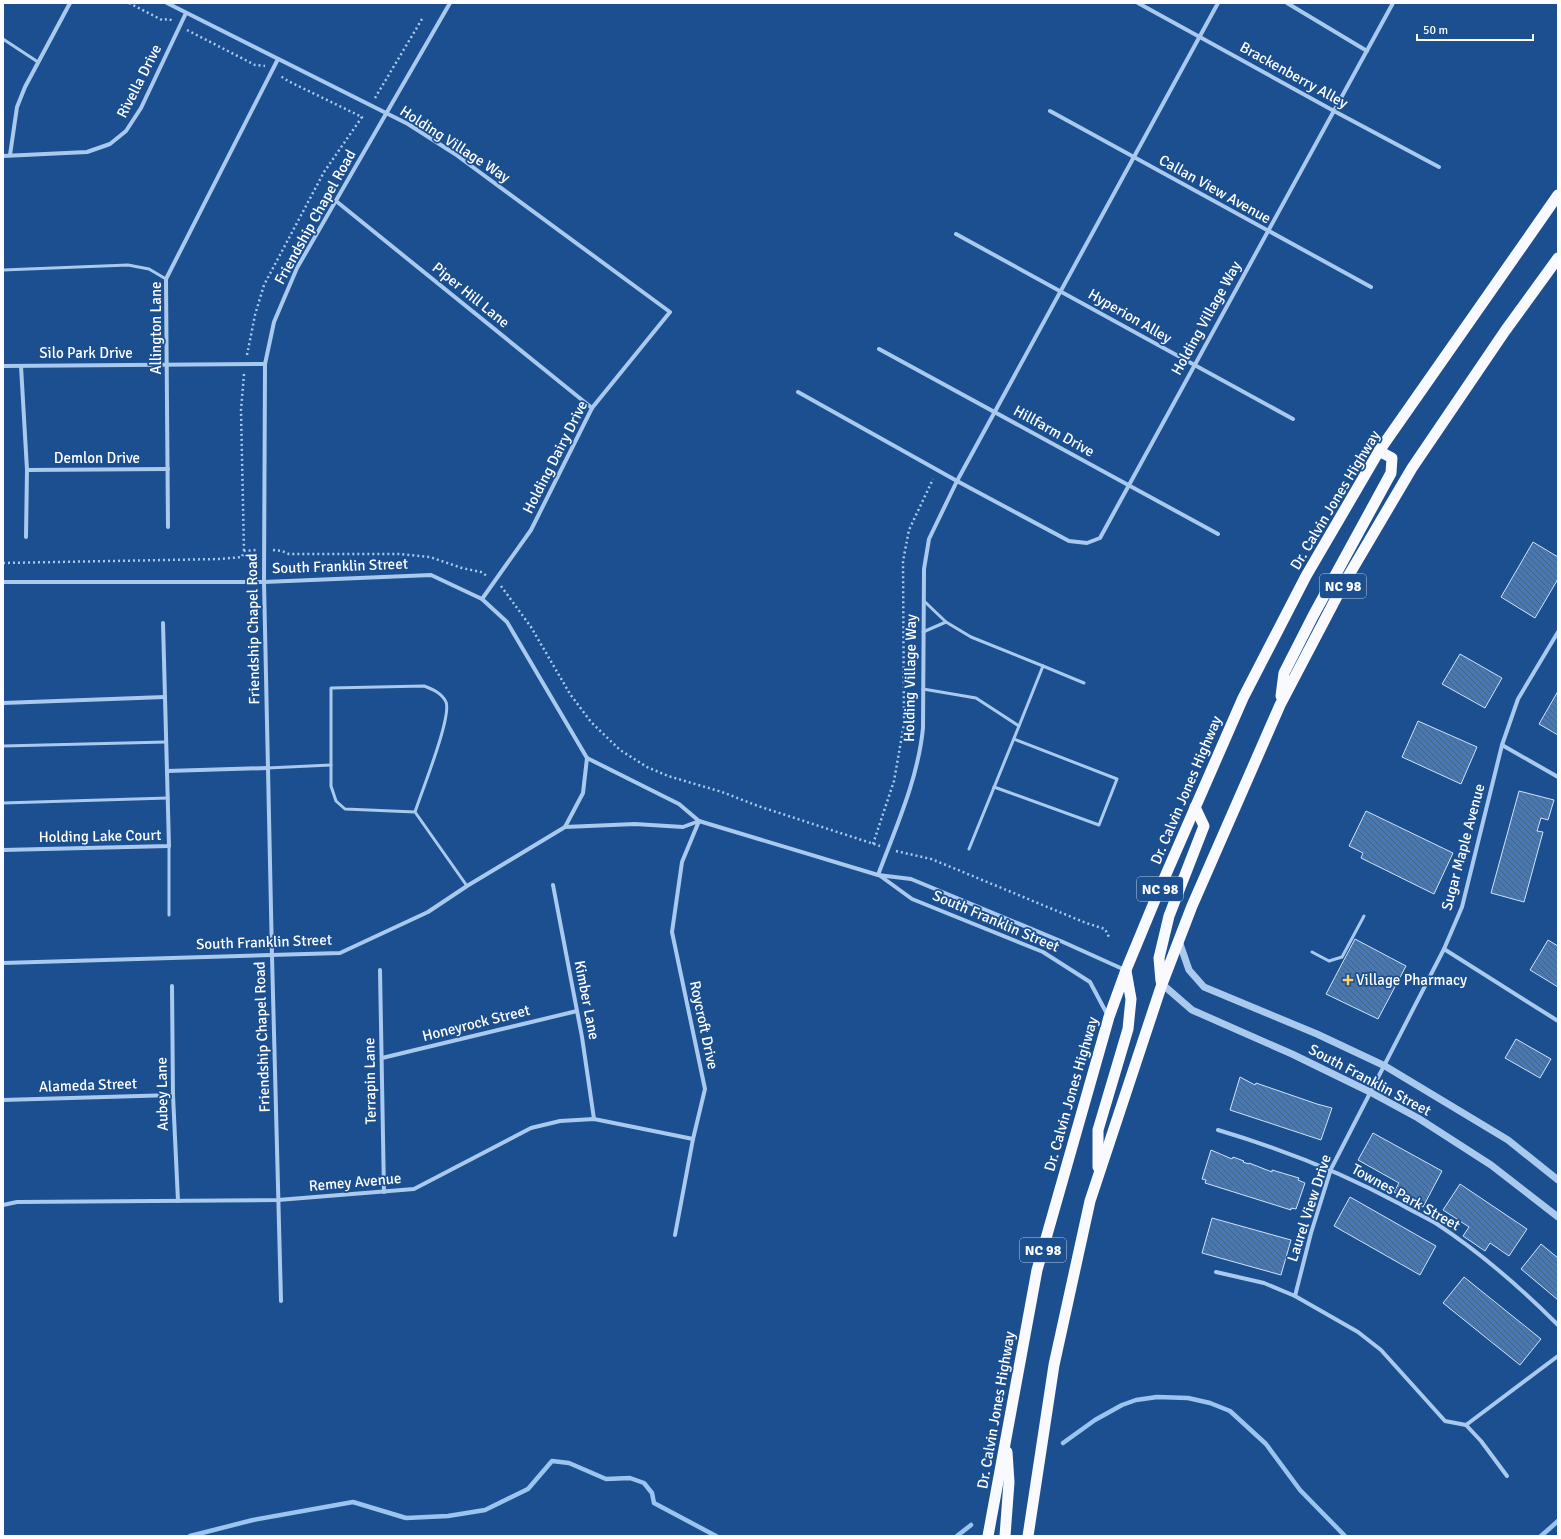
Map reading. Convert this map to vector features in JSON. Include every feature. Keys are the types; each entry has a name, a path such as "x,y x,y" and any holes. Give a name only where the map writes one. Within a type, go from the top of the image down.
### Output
{"highway":[{"name":"Dr. Calvin Jones Highway","path":"988,1536 1037,1270 1109,1017 1126,970 1243,698 1306,576 1379,451 1558,195"},
{"name":"NC 98","path":"1028,1536 1054,1365 1090,1201 1162,984 1179,941 1236,804 1280,705 1343,585 1412,468 1505,331 1558,258"},
{"path":"1280,705 1284,673 1313,616 1391,473 1392,458 1379,451"},
{"path":"1162,984 1159,958 1169,916 1204,826 1195,808"},
{"path":"1098,1176 1098,1130 1128,1029 1131,999 1126,970"},
{"path":"1005,1443 1010,1469 1005,1536"}],"street":[{"path":"10,155 17,107 25,87 70,3"},
{"name":"Holding Village Way","path":"167,3 408,124 454,154 670,312"},
{"name":"Friendship Chapel Road","path":"282,1301 267,768 264,582 265,364 274,322 297,268 450,3"},
{"name":"Brackenberry Alley","path":"1138,3 1439,167"},
{"name":"Holding Village Way","path":"878,875 899,821 921,752 923,728 924,569 929,539 956,481 1218,3"},
{"path":"1288,3 1367,51"},
{"name":"Holding Village Way","path":"798,392 956,481 1069,541 1087,543 1100,538 1393,3"},
{"name":"Rivella Drive","path":"3,156 87,152 110,144 121,136 141,108 186,13"},
{"name":"Allington Lane","path":"168,528 166,279 278,59"},
{"name":"Callan View Avenue","path":"1050,112 1371,287"},
{"name":"Piper Hill Lane","path":"336,201 592,408"},
{"name":"Hyperion Alley","path":"956,234 1061,291 1193,366 1293,419"},
{"name":"Holding Dairy Drive","path":"482,599 531,530 592,408 670,312"},
{"name":"Hillfarm Drive","path":"879,349 1218,534"},
{"name":"Silo Park Drive","path":"3,366 265,364"},
{"path":"21,366 27,470 26,537"},
{"name":"Demlon Drive","path":"27,470 168,469"},
{"name":"South Franklin Street","path":"3,582 264,582 431,575 482,599 507,622 587,758 679,804 699,821 878,875 911,879 1063,942 1126,970"},
{"name":"Holding Lake Court","path":"3,850 169,846 163,623"},
{"name":"Sugar Maple Avenue","path":"1385,1066 1444,949 1462,908 1502,745 1518,699 1558,632"},
{"path":"3,703 165,697"},
{"path":"1502,745 1558,777"},
{"path":"565,827 583,793 587,758"},
{"path":"167,771 267,768"},
{"name":"South Franklin Street","path":"3,963 340,953 428,912 467,886 565,827 635,824 683,827 699,821"},
{"name":"Roycroft Drive","path":"675,1235 692,1139 705,1089 672,932 682,862 699,821"},
{"name":"South Franklin Street","path":"878,875 912,899 1043,952 1090,982 1109,1017"},
{"name":"Kimber Lane","path":"553,885 577,1011 594,1119"},
{"name":"South Franklin Street","path":"1179,941 1189,970 1204,987 1317,1034 1385,1066 1508,1140 1558,1180"},
{"path":"1444,949 1558,1021"},
{"name":"Terrapin Lane","path":"380,970 384,1192"},
{"name":"South Franklin Street","path":"1162,984 1192,1010 1292,1054 1370,1092 1418,1118 1491,1165 1558,1217"},
{"name":"Aubey Lane","path":"172,986 173,1094 178,1201"},
{"name":"Honeyrock Street","path":"382,1058 577,1011"},
{"name":"Laurel View Drive","path":"1295,1296 1311,1233 1331,1169 1370,1092 1385,1066"},
{"name":"Alameda Street","path":"3,1100 173,1094"},
{"name":"Remey Avenue","path":"3,1205 16,1202 278,1200 414,1189 531,1128 560,1121 594,1119 692,1139"},
{"name":"Townes Park Street","path":"1218,1130 1271,1146 1331,1169 1365,1185 1437,1224 1488,1261 1558,1325"},
{"path":"1216,1272 1264,1283 1295,1296 1358,1332 1381,1350 1445,1421 1466,1425 1481,1441 1507,1476"},
{"path":"1466,1425 1558,1356"}],"lane":[{"path":"3,39 38,62"},
{"path":"3,270 128,266 149,270 166,279"},
{"path":"923,600 946,622 971,637 1084,683"},
{"path":"923,632 946,622"},
{"path":"969,849 1043,666"},
{"path":"424,686 437,691 446,702 447,719 415,812 345,809 336,801 331,786 331,688 424,686"},
{"path":"923,689 976,698 1019,726"},
{"path":"994,787 1098,825 1117,779 1014,739"},
{"path":"3,746 166,742"},
{"path":"267,768 331,765"},
{"path":"3,803 168,798"},
{"path":"415,812 467,886"},
{"path":"169,846 169,915"},
{"path":"1312,952 1329,961 1342,957 1364,916"}],"path":[{"path":"129,3 162,20 169,19"},
{"path":"375,97 422,19"},
{"path":"188,30 255,65 263,64"},
{"path":"281,76 288,81 362,117"},
{"path":"248,348 255,315 264,286 324,172 365,112"},
{"path":"3,563 220,559 242,556 244,551 241,410 243,375"},
{"path":"500,586 531,627 570,694 591,722 620,750 647,767 668,776 722,792 758,806 874,844 894,781 901,750 904,724 903,560 909,530 932,480"},
{"path":"244,551 252,550"},
{"path":"273,550 295,555 400,554 430,557 462,568 481,572"},
{"path":"909,855 931,859 1086,924 1105,929 1109,937"}],"building":[{"path":"1533,542 1558,557 1558,579 1535,618 1501,597"},
{"path":"1460,654 1502,678 1485,708 1442,684"},
{"path":"1558,691 1558,735 1539,724"},
{"path":"1418,721 1477,747 1461,784 1402,757"},
{"path":"1519,791 1554,800 1548,820 1541,818 1537,831 1543,832 1524,902 1491,893"},
{"path":"1366,811 1453,853 1434,894 1361,858 1363,853 1349,846"},
{"path":"1355,939 1406,966 1378,1019 1326,994"},
{"path":"1548,940 1558,946 1558,987 1530,970"},
{"path":"1516,1039 1551,1059 1540,1078 1505,1058"},
{"path":"1240,1077 1255,1085 1256,1083 1332,1108 1321,1140 1230,1110"},
{"path":"1373,1133 1442,1171 1423,1207 1394,1192 1399,1183 1358,1160"},
{"path":"1211,1150 1232,1159 1233,1157 1272,1172 1272,1170 1299,1178 1298,1180 1305,1183 1296,1209 1291,1208 1291,1210 1205,1183 1206,1180 1202,1179"},
{"path":"1460,1184 1527,1229 1509,1256 1490,1243 1485,1251 1463,1236 1469,1227 1443,1210"},
{"path":"1350,1197 1436,1246 1420,1275 1334,1226"},
{"path":"1212,1218 1291,1240 1281,1275 1202,1253"},
{"path":"1541,1244 1558,1258 1558,1300 1521,1269"},
{"path":"1464,1277 1541,1339 1520,1365 1443,1303"}],"waterway":[{"path":"1063,1443 1095,1420 1122,1405 1136,1400 1157,1397 1188,1398 1210,1403 1230,1411 1266,1444 1300,1490 1345,1536"},
{"path":"190,1536 253,1520 353,1502 406,1518 448,1516 485,1510 528,1489 552,1461 569,1463 606,1479 630,1478 644,1483 652,1493 654,1503 716,1536"},
{"path":"1541,1536 1558,1521"},
{"path":"957,1536 971,1525"}],"place":[{"name":"Village Pharmacy","path":"1348,980"}]}
